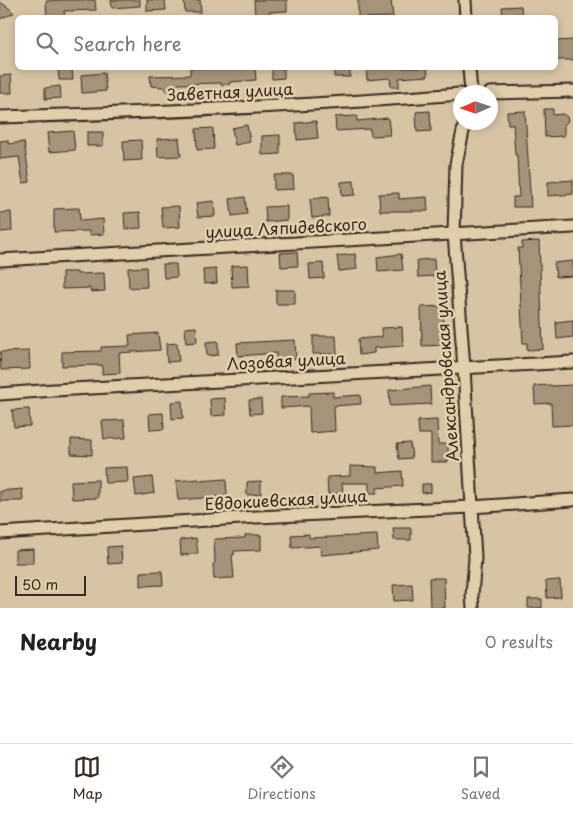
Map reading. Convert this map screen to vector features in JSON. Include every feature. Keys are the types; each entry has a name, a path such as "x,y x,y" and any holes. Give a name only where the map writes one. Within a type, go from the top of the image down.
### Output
{"street":[{"path":"465,0 466,15"},
{"path":"469,70 470,85"},
{"path":"498,93 573,91"},
{"name":"Заветная улица","path":"0,117 390,100 453,95"},
{"name":"Александровская улица","path":"463,130 456,164 454,233 475,558 472,595 473,608"},
{"name":"улица Ляпидевского","path":"0,260 573,227"},
{"name":"Лозовая улица","path":"0,394 573,362"},
{"name":"Евдокиевская улица","path":"0,533 248,517 472,507 573,500"}],"building":[{"path":"95,0 96,10 64,11 65,15 47,15 46,1"},
{"path":"111,0 140,0 140,6 112,8"},
{"path":"147,0 165,0 166,10 147,11"},
{"path":"184,0 200,0 201,12 185,12"},
{"path":"254,0 287,0 287,11 255,15"},
{"path":"358,0 391,0 393,15 358,15"},
{"path":"0,2 10,9 14,13 0,19"},
{"path":"521,6 522,15 503,15 502,7"},
{"path":"573,40 573,60 558,60 558,41"},
{"path":"58,70 72,70 73,80 59,80"},
{"path":"190,70 255,70 256,80 230,82 230,84 221,85 221,83 178,84 170,93 163,87 151,86 150,76 190,75"},
{"path":"272,70 284,70 284,78 272,79"},
{"path":"334,70 350,70 350,77 334,77"},
{"path":"366,70 427,70 428,76 399,78 399,87 391,87 390,78 367,80"},
{"path":"104,73 106,91 82,93 81,75"},
{"path":"11,75 12,93 0,93 0,76"},
{"path":"60,86 61,98 45,99 45,88"},
{"path":"544,109 553,109 553,115 563,114 567,117 568,121 564,125 564,136 545,137"},
{"path":"430,111 431,131 417,132 416,112"},
{"path":"525,111 531,207 513,207 513,197 519,197 517,155 515,155 513,124 508,124 507,112"},
{"path":"357,116 357,121 388,118 390,135 371,136 370,129 336,131 335,117"},
{"path":"316,121 318,138 297,140 296,123"},
{"path":"247,125 250,142 235,145 232,128"},
{"path":"213,128 214,149 197,150 196,129"},
{"path":"73,131 75,150 49,152 47,133"},
{"path":"87,132 103,132 103,146 87,146"},
{"path":"280,135 280,154 262,155 262,136"},
{"path":"179,138 181,156 158,157 157,139"},
{"path":"8,140 8,144 24,142 30,182 23,183 19,157 0,159 0,141"},
{"path":"141,140 142,160 124,161 123,141"},
{"path":"274,175 293,175 294,189 274,190"},
{"path":"573,180 573,194 548,196 548,182"},
{"path":"354,181 355,195 342,196 341,182"},
{"path":"399,193 399,199 427,197 428,211 380,211 379,194"},
{"path":"245,197 247,214 232,216 230,199"},
{"path":"328,197 329,216 312,218 310,199"},
{"path":"214,201 215,216 198,217 196,203"},
{"path":"179,206 180,227 163,228 161,207"},
{"path":"287,206 287,220 266,222 265,207"},
{"path":"79,208 80,221 103,219 104,234 89,235 89,231 54,232 54,209"},
{"path":"11,212 12,231 0,232 0,213"},
{"path":"140,212 141,228 125,229 124,213"},
{"path":"539,241 543,349 527,350 527,343 523,343 518,248 522,248 522,242"},
{"path":"297,252 298,266 281,267 280,253"},
{"path":"355,254 357,269 339,271 337,256"},
{"path":"401,254 403,270 378,272 377,257"},
{"path":"434,259 435,276 418,277 417,260"},
{"path":"573,261 573,276 556,277 554,263"},
{"path":"323,263 324,278 310,279 309,264"},
{"path":"163,264 176,264 177,277 164,278"},
{"path":"248,265 249,286 232,287 231,266"},
{"path":"146,267 147,287 129,288 128,268"},
{"path":"216,269 217,283 204,284 203,270"},
{"path":"62,272 77,272 77,274 104,273 105,291 91,292 90,288 62,289"},
{"path":"276,290 295,290 295,304 276,304"},
{"path":"443,306 445,345 422,346 421,307"},
{"path":"573,320 573,337 557,339 556,322"},
{"path":"196,327 197,342 186,343 185,328"},
{"path":"402,327 403,346 374,348 374,353 359,355 358,339 382,337 381,328"},
{"path":"158,333 160,350 119,353 120,373 102,374 102,365 62,366 62,352 101,351 101,347 130,346 129,335"},
{"path":"313,336 336,336 337,354 313,354"},
{"path":"295,340 296,359 276,360 276,353 238,356 237,343"},
{"path":"218,341 218,355 207,356 206,342"},
{"path":"177,343 179,361 167,362 166,344"},
{"path":"29,351 30,369 1,370 0,352"},
{"path":"573,385 573,425 552,426 551,403 535,404 534,386"},
{"path":"430,386 431,404 390,406 389,390"},
{"path":"333,392 333,397 360,395 361,404 334,406 335,431 310,433 309,406 281,408 281,397 309,396 309,393"},
{"path":"225,398 226,415 211,416 210,399"},
{"path":"261,399 262,413 250,414 249,400"},
{"path":"182,401 183,418 172,419 171,402"},
{"path":"29,409 30,426 14,427 12,410"},
{"path":"163,413 164,429 150,430 149,414"},
{"path":"124,420 126,438 104,439 102,421"},
{"path":"437,420 438,444 448,444 448,462 431,462 431,434 419,434 418,421"},
{"path":"71,439 92,440 92,455 71,454"},
{"path":"410,443 412,458 399,459 397,444"},
{"path":"350,466 377,467 377,473 402,471 403,486 377,488 377,493 369,493 369,483 342,483 343,493 328,494 327,477 350,476"},
{"path":"127,467 128,482 105,483 104,468"},
{"path":"152,477 154,493 136,496 134,479"},
{"path":"199,479 199,481 226,479 227,496 178,500 176,481"},
{"path":"98,480 98,498 72,499 71,481"},
{"path":"261,481 261,494 247,495 247,482"},
{"path":"422,484 431,484 431,492 422,493"},
{"path":"22,489 23,501 0,501 0,491"},
{"path":"393,528 411,528 411,540 394,540"},
{"path":"309,534 309,538 377,535 378,550 321,555 320,546 292,548 291,535"},
{"path":"245,535 261,535 261,550 234,551 234,555 232,555 234,578 214,579 214,539 245,538"},
{"path":"196,538 198,554 181,555 180,540"},
{"path":"121,546 122,563 108,564 107,547"},
{"path":"33,549 33,563 15,563 15,550"},
{"path":"162,571 163,585 141,586 141,572"},
{"path":"429,578 444,578 445,608 430,608"},
{"path":"560,580 561,597 547,598 546,581"},
{"path":"412,584 413,600 394,601 393,585"},
{"path":"528,599 542,599 542,608 528,608"}]}
